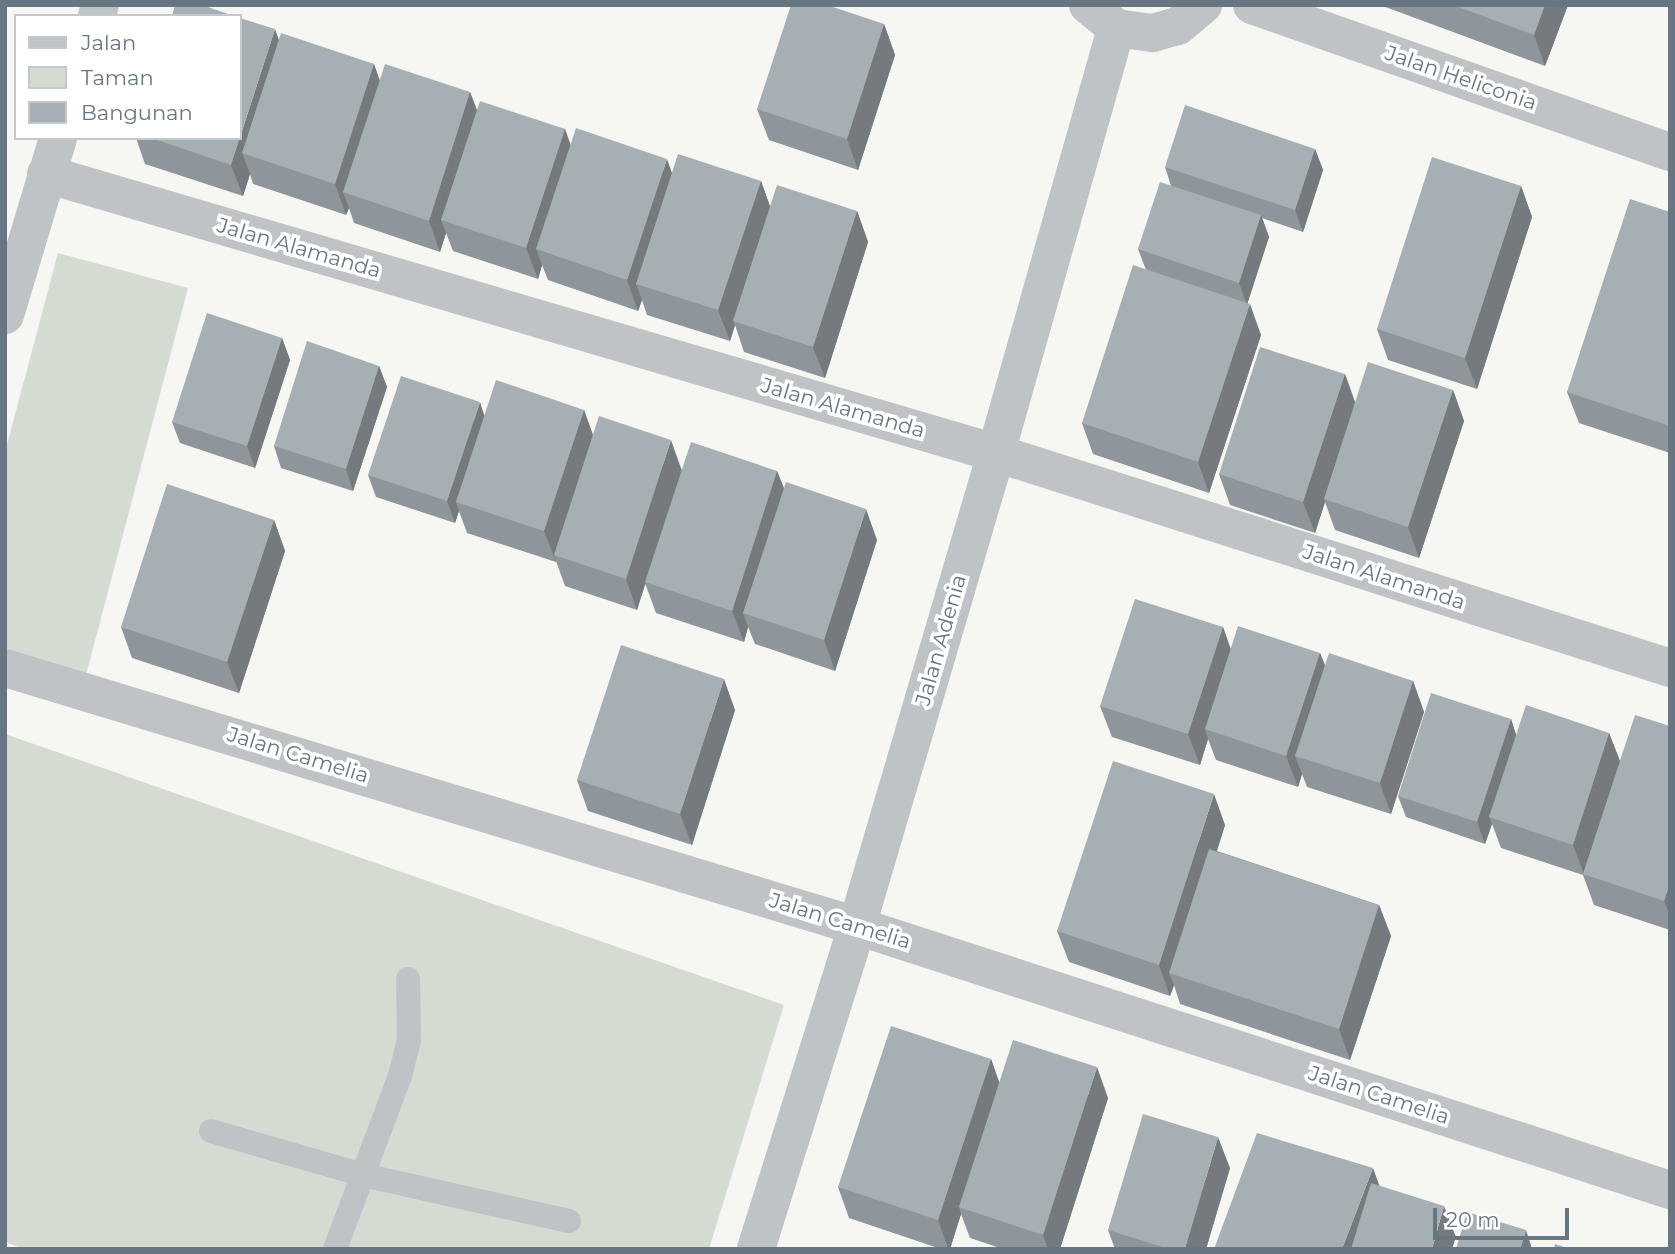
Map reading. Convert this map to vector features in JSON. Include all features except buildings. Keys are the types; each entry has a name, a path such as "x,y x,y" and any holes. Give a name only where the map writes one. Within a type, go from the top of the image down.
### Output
{"street":[{"path":"1102,16 1153,33 1178,26 1203,5"},
{"name":"Jalan Heliconia","path":"1252,5 1670,152"},
{"name":"Jalan Adenia","path":"756,1249 857,926 996,453 1102,16"},
{"path":"5,314 57,140"},
{"name":"Jalan Alamanda","path":"46,174 996,453 1670,668"},
{"name":"Jalan Camelia","path":"5,668 857,926 1670,1189"}],"lane":[{"path":"335,1249 400,1076 409,1040 408,979"},
{"path":"211,1131 363,1175 569,1221"}],"green space":[{"path":"58,253 188,288 86,675 5,653 5,452"},
{"path":"5,734 784,1005 709,1249 24,1249 5,1242"}]}
